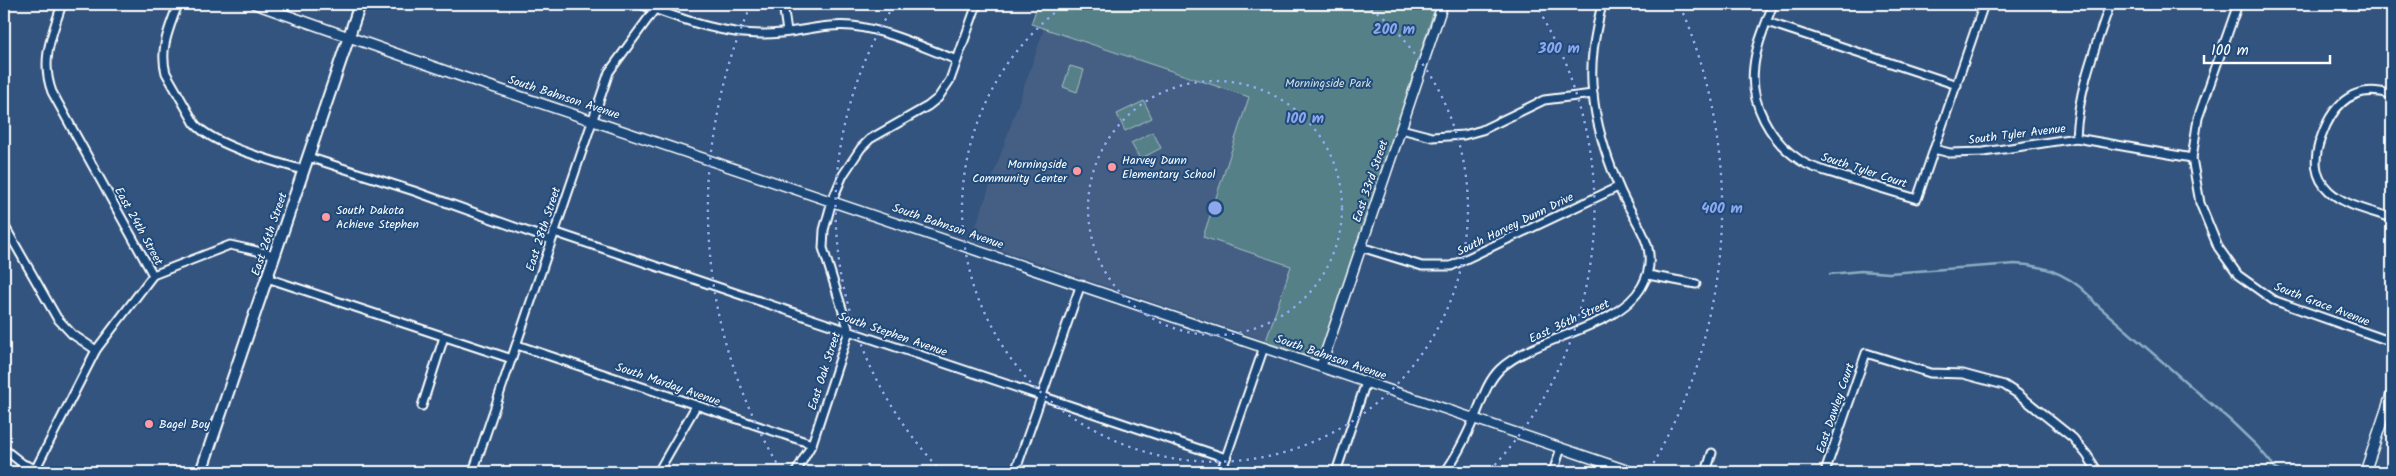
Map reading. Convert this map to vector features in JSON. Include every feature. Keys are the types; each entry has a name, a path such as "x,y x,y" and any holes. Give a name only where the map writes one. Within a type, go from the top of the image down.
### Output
{"main road":[{"name":"East 26th Street","path":"201,472 360,4"}],"street":[{"name":"East 24th Street","path":"35,471 96,350 153,275 52,92 46,76 46,57 62,4"},
{"path":"178,4 164,44 164,64 166,73 195,124 201,131 221,142 303,170"},
{"name":"South Bahnson Avenue","path":"255,4 1632,472"},
{"path":"640,4 656,7 719,30 766,34 817,26 854,26 879,32 957,60"},
{"path":"782,4 787,32"},
{"name":"East Oak Street","path":"796,472 812,444 849,331 823,248 824,230 832,201 843,175 861,148 870,139 919,112 938,98 950,80 977,4"},
{"name":"East 33rd Street","path":"1321,366 1443,4"},
{"path":"1602,4 1592,46 1593,94 1603,142 1618,186 1646,239 1651,262 1648,275 1696,284"},
{"name":"South Tyler Court","path":"1773,4 1754,66 1754,87 1762,116 1769,130 1782,146 1802,161 1821,170 1917,199 1934,149"},
{"path":"1934,149 1984,4"},
{"path":"2076,138 2077,111 2084,82 2110,4"},
{"name":"South Grace Avenue","path":"2238,4 2198,118 2192,158 2204,212 2218,247 2238,275 2273,300 2392,342"},
{"name":"East 28th Street","path":"473,472 609,72 656,7"},
{"path":"1767,22 1956,85"},
{"path":"2392,95 2384,92 2361,93 2351,96 2337,106 2326,123 2315,155 2318,176 2329,191 2345,201 2392,218"},
{"path":"1401,129 1432,137 1464,135 1482,130 1544,100 1593,94"},
{"name":"South Tyler Avenue","path":"1934,149 1950,153 1984,152 2076,138 2192,158"},
{"path":"308,157 414,191 551,240"},
{"name":"South Harvey Dunn Drive","path":"1361,247 1422,266 1451,266 1618,186"},
{"path":"4,225 57,318 68,330 96,350"},
{"name":"South Stephen Avenue","path":"554,232 1226,458"},
{"path":"153,275 230,245 275,255"},
{"name":"East 36th Street","path":"1445,472 1474,419 1492,378 1510,361 1615,312 1634,298 1648,275"},
{"path":"267,278 512,359"},
{"path":"1015,472 1081,284"},
{"path":"422,406 444,337"},
{"name":"South Marday Avenue","path":"517,344 812,444"},
{"path":"1221,472 1264,347"},
{"name":"East Dawley Court","path":"1825,472 1866,353 1930,373 1963,374 2004,385 2073,438 2098,472"},
{"path":"1336,472 1366,382"},
{"path":"2365,472 2392,392"},
{"path":"658,472 696,406"},
{"path":"1553,472 1561,448"},
{"path":"4,449 35,471"},
{"path":"1706,472 1712,453"}],"shaded area":[{"name":"Harvey Dunn Elementary School","path":"1044,29 1250,97 1203,236 1291,266 1267,341 971,240"}],"green space":[{"name":"Morningside Park","path":"1038,4 1436,4 1321,366 1264,347 1291,266 1203,237 1249,97 1031,24"},
{"path":"1070,66 1084,70 1077,92 1063,87"},
{"path":"1144,101 1152,118 1125,131 1117,114"},
{"path":"1153,132 1161,148 1140,159 1131,143"}],"waterway":[{"path":"1830,274 1861,271 1889,273 2015,264 2050,270 2080,287 2096,304 2232,422 2257,446 2279,472"}],"place":[{"name":"Harvey Dunn Elementary School","path":"1112,167"},
{"name":"Morningside Community Center","path":"1077,171"},
{"name":"South Dakota Achieve Stephen","path":"326,217"},
{"name":"Bagel Boy","path":"149,424"}]}
